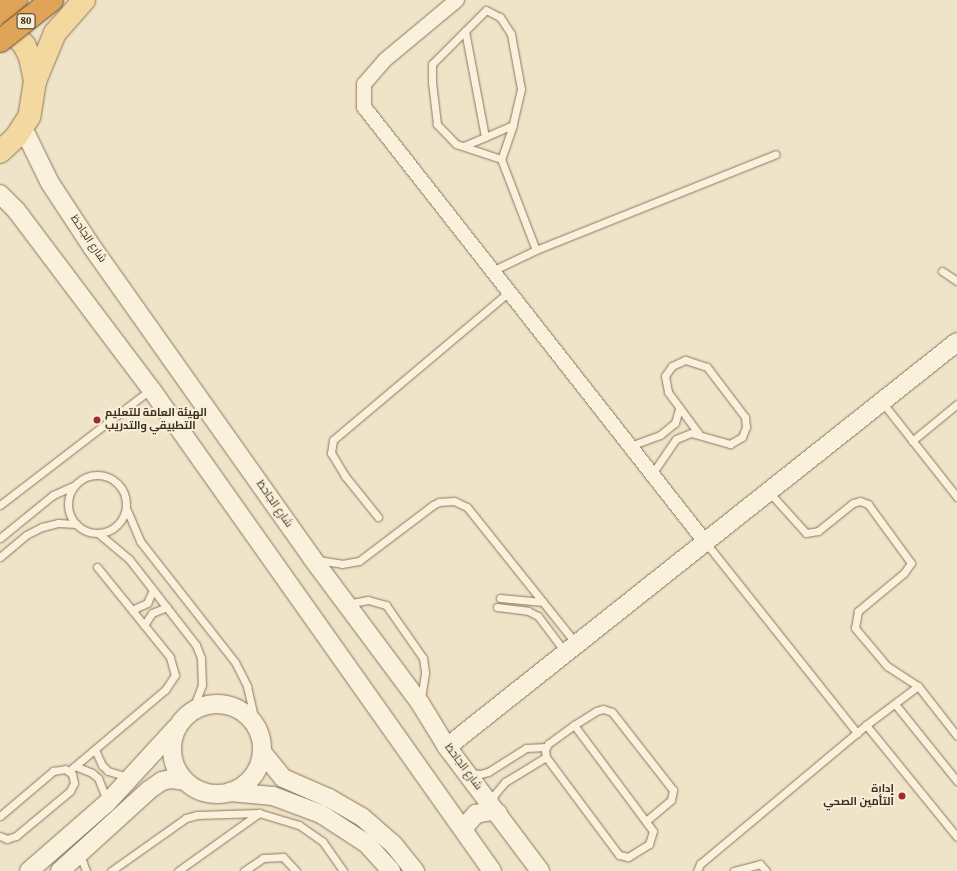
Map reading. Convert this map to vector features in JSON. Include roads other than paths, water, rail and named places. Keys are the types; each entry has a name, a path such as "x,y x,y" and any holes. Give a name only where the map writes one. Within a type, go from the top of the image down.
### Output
{"highway":[{"name":"80","path":"0,13 16,0"},
{"name":"80","path":"0,41 52,0"}],"main road":[{"path":"0,152 23,128 33,106 35,81 47,48 56,33 84,0"},
{"path":"0,20 24,45 30,57 35,81"}],"street":[{"path":"457,0 381,65 364,84 364,107 494,270 706,543"},
{"name":"شارع الجاحظ","path":"23,128 50,183 92,248 312,558 420,703 447,747 540,871"},
{"path":"0,194 16,210 151,389 492,871"},
{"path":"447,747 706,543 957,342"},
{"path":"29,871 107,803 179,724 192,711 203,706 228,705 239,709 256,726 262,752 260,762 249,781 230,792"},
{"path":"179,724 174,734 172,754 177,768 185,781"},
{"path":"262,752 284,778 329,798 362,817 393,844 415,871"},
{"path":"60,871 83,863 149,790 162,781 171,779 185,781 206,792 230,792 273,796 321,814 366,844 391,871"},
{"path":"465,832 466,825 476,814 495,809"}],"lane":[{"path":"501,160 456,144 437,124 432,82 432,64 486,10 500,17 511,34 521,89 513,125 501,160 536,250"},
{"path":"465,31 485,137"},
{"path":"464,146 513,125"},
{"path":"494,270 536,250 776,154"},
{"path":"942,271 957,281"},
{"path":"378,517 345,476 331,454 333,440 510,291"},
{"path":"652,474 676,439 691,433 699,434 730,444 742,437 746,427 745,417 707,367 685,360 672,366 665,376 668,392 679,409 699,434"},
{"path":"0,505 151,389"},
{"path":"882,402 957,497"},
{"path":"912,441 957,404"},
{"path":"630,446 660,435 675,423 679,409"},
{"path":"0,538 53,495 75,485 89,475 106,476 121,485 125,493 126,510 140,541 235,662 249,693 256,726"},
{"path":"75,485 70,492 68,509 76,524 86,531 98,533 106,532 119,524 126,510"},
{"path":"769,492 806,533 818,531 853,504 860,501 868,504 911,563 904,573 858,611 855,628 887,666 918,686 957,736"},
{"path":"312,558 342,564 359,561 433,505 439,502 454,501 467,507 543,602 572,649"},
{"path":"0,556 38,529 58,523 76,524"},
{"path":"98,533 123,553 196,645 201,658 202,686 192,711"},
{"path":"706,543 857,733"},
{"path":"72,768 165,690 173,681 173,662 97,567"},
{"path":"132,610 146,603 153,590"},
{"path":"500,598 543,602"},
{"path":"347,604 368,600 386,605 423,658 425,673 420,703"},
{"path":"144,625 152,613 167,607"},
{"path":"497,607 528,611 538,616 572,649"},
{"path":"697,871 700,864 866,725 918,686"},
{"path":"895,704 957,781"},
{"path":"467,773 480,774 495,768 519,750 546,747 574,725 600,710 612,712 671,786 673,793 671,800 646,821"},
{"path":"546,747 546,757 619,856 631,856 651,841 653,831 574,725"},
{"path":"866,725 957,838"},
{"path":"95,750 102,765 108,771 119,776 132,777"},
{"path":"495,809 494,795 505,782 546,757"},
{"path":"2,812 54,771 61,768 72,768 92,772 103,786 107,803"},
{"path":"0,836 7,839 16,836 70,791 74,783 72,768"},
{"path":"178,871 259,813"},
{"path":"111,871 186,818 197,815 259,813 299,825 324,842 343,871"},
{"path":"244,871 263,858 283,857 296,871"},
{"path":"734,871 760,864 766,871"}],"place":[{"name":"الهيئة العامة للتعليم التطبيقي والتدريب","path":"97,420"},
{"name":"إدارة التأمين الصحي","path":"902,796"}]}
